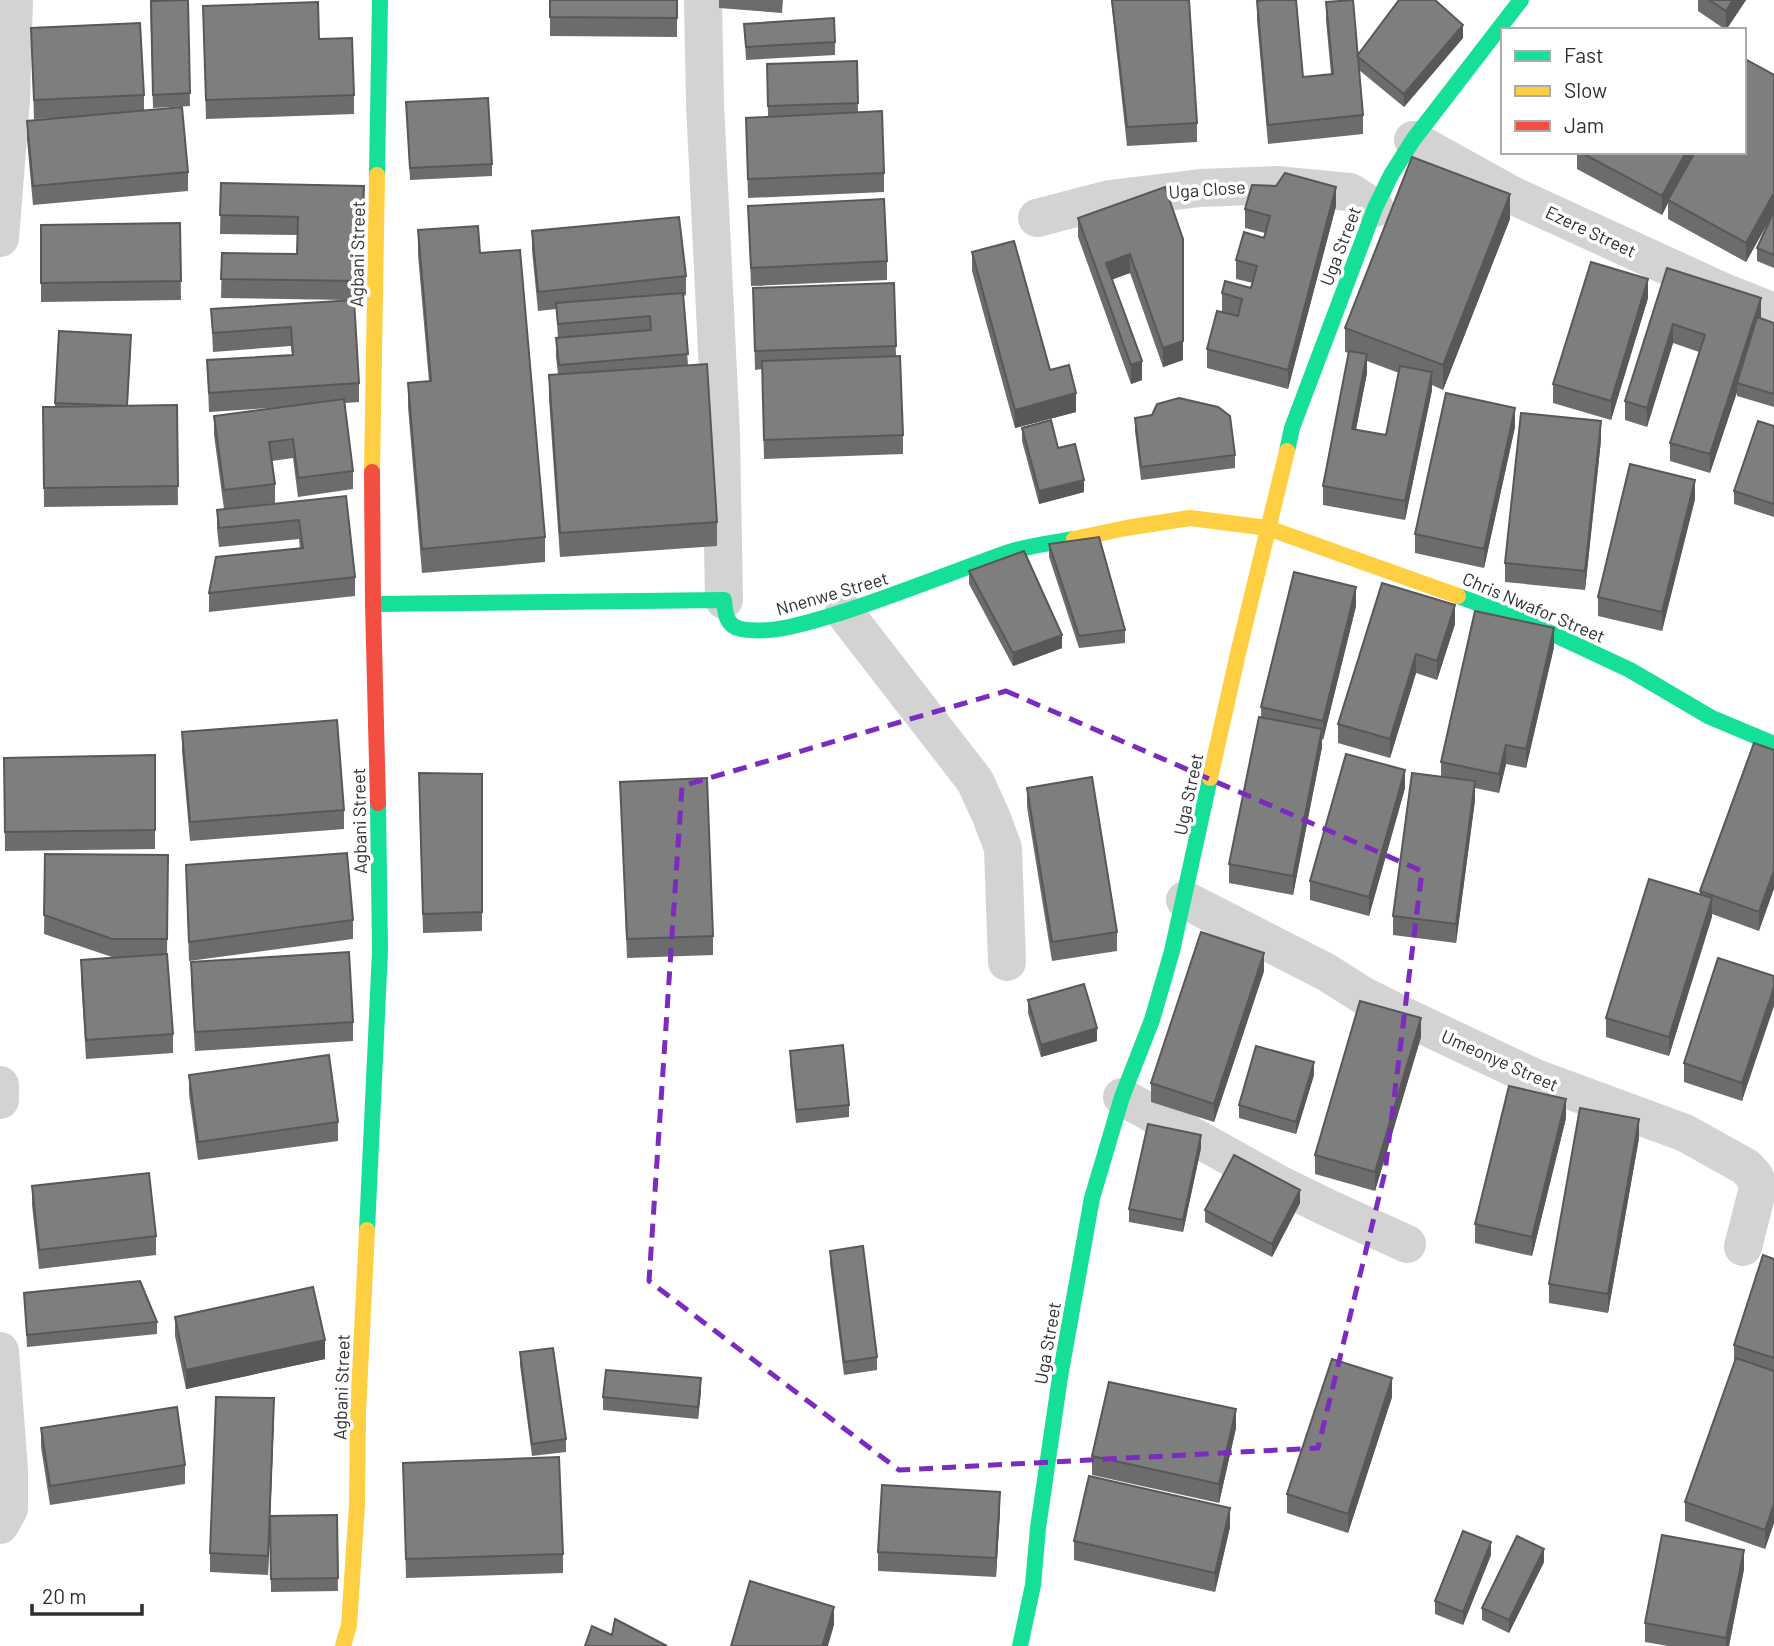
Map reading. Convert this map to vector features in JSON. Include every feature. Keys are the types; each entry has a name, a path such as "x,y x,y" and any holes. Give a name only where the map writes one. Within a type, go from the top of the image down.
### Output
{"street":[{"path":"0,238 11,99 14,0"},
{"name":"Agbani Street","path":"344,1644 349,1625 357,1505 358,1412 380,951 372,427 380,0"},
{"path":"373,604 724,600 721,434 705,104 703,0"},
{"name":"Uga Street","path":"1020,1646 1033,1585 1038,1528 1060,1377 1092,1198 1122,1097 1152,1020 1172,951 1239,649 1292,428 1374,208 1391,175 1413,140 1521,0"},
{"name":"Ezere Street","path":"1413,140 1514,196 1726,293 1774,312"},
{"name":"Uga Close","path":"1037,218 1110,199 1199,188 1276,185 1350,192 1374,208"},
{"name":"Nnenwe Street","path":"724,600 725,614 730,624 740,629 773,630 812,622 888,598 1009,552 1190,518 1268,528"},
{"name":"Chris Nwafor Street","path":"1268,528 1523,620 1630,670 1710,718 1774,744"},
{"path":"844,612 975,781 992,816 1003,848 1007,962"},
{"name":"Umeonye Street","path":"1185,900 1424,1026 1533,1077 1685,1133 1746,1167 1755,1177 1758,1188 1743,1247"},
{"path":"0,1085 0,1100"},
{"path":"1122,1097 1279,1184 1407,1244"},
{"path":"0,1351 9,1470 9,1509 0,1525"}],"highlighted area":[{"path":"1006,691 1422,871 1385,1172 1318,1448 899,1470 649,1281 682,786"}],"building":[{"path":"188,0 190,93 153,95 151,1"},
{"path":"550,0 677,0 677,18 550,17"},
{"path":"1112,0 1189,0 1197,123 1127,127"},
{"path":"1296,0 1303,77 1333,74 1326,2 1353,0 1363,115 1268,125 1257,1"},
{"path":"1399,0 1435,0 1463,25 1404,94 1357,56"},
{"path":"1709,0 1733,0 1726,11"},
{"path":"318,2 319,39 352,38 354,95 206,100 203,6"},
{"path":"834,18 835,42 746,47 744,24"},
{"path":"140,23 144,95 34,100 31,28"},
{"path":"857,61 858,103 768,106 767,64"},
{"path":"1746,61 1774,75 1774,193 1746,243 1668,200 1694,154 1746,154"},
{"path":"488,98 492,164 410,168 406,102"},
{"path":"182,107 188,172 33,186 27,121"},
{"path":"882,111 884,173 748,179 746,118"},
{"path":"1584,154 1685,154 1662,196"},
{"path":"1412,157 1510,194 1443,365 1345,328"},
{"path":"1285,173 1336,187 1288,370 1207,349 1217,311 1238,316 1242,299 1222,293 1225,281 1251,288 1257,266 1236,260 1244,232 1264,238 1270,216 1245,209 1252,185 1276,186"},
{"path":"221,183 364,186 361,281 221,279 222,253 297,254 298,217 220,215"},
{"path":"1165,187 1183,239 1183,341 1163,348 1130,254 1106,263 1142,361 1131,365 1078,218"},
{"path":"884,199 887,261 751,268 748,206"},
{"path":"1774,211 1774,255 1757,248"},
{"path":"679,217 686,276 538,292 532,231"},
{"path":"180,223 181,281 41,283 41,225"},
{"path":"478,226 480,253 520,250 545,537 422,549 408,383 431,381 418,230"},
{"path":"1014,241 1050,370 1069,365 1076,393 1015,410 972,252"},
{"path":"1591,262 1648,279 1611,401 1553,384"},
{"path":"1667,268 1761,298 1710,454 1670,443 1705,335 1673,324 1647,408 1625,401"},
{"path":"894,283 896,346 755,351 753,288"},
{"path":"683,293 688,354 559,365 556,338 651,330 650,316 558,324 556,303"},
{"path":"354,300 359,383 209,393 207,360 293,355 291,327 213,333 211,309"},
{"path":"1757,317 1774,323 1774,394 1737,383"},
{"path":"59,331 131,335 127,406 55,403"},
{"path":"1349,351 1367,354 1352,429 1386,435 1400,366 1432,372 1405,501 1323,486"},
{"path":"900,356 903,435 764,440 762,361"},
{"path":"707,364 717,522 560,533 549,375"},
{"path":"1446,393 1515,408 1484,549 1415,534"},
{"path":"1179,398 1218,407 1230,416 1235,455 1141,467 1135,418 1152,415 1157,404"},
{"path":"344,399 353,471 298,478 293,439 269,442 275,484 224,490 214,416"},
{"path":"177,405 178,486 44,488 43,407"},
{"path":"1521,413 1601,421 1585,571 1505,563"},
{"path":"1051,420 1058,448 1075,444 1084,480 1039,491 1022,428"},
{"path":"1758,421 1774,426 1774,504 1734,491"},
{"path":"1630,464 1695,480 1662,612 1598,597"},
{"path":"346,496 355,577 209,593 216,557 303,548 299,520 219,528 217,510"},
{"path":"1099,537 1125,630 1079,636 1049,544"},
{"path":"1024,551 1062,635 1013,653 969,571"},
{"path":"1294,572 1356,587 1323,721 1261,707"},
{"path":"1382,583 1455,605 1437,661 1416,654 1390,739 1338,724"},
{"path":"1475,611 1554,628 1526,749 1506,745 1499,774 1441,762"},
{"path":"1259,717 1322,729 1293,876 1229,864"},
{"path":"337,720 344,810 190,822 182,732"},
{"path":"1754,743 1774,750 1774,870 1759,912 1700,891"},
{"path":"1346,754 1405,770 1369,897 1310,881"},
{"path":"155,755 155,830 5,832 4,758"},
{"path":"419,773 482,774 482,912 423,914"},
{"path":"1412,773 1475,781 1456,924 1393,916"},
{"path":"1092,777 1117,932 1052,942 1027,788"},
{"path":"707,778 713,936 627,939 620,782"},
{"path":"347,853 353,920 189,942 186,865"},
{"path":"45,854 168,855 167,939 112,939 44,915"},
{"path":"1649,879 1712,898 1669,1037 1606,1018"},
{"path":"1201,932 1264,953 1214,1104 1151,1083"},
{"path":"349,952 353,1022 195,1032 191,962"},
{"path":"167,954 173,1034 86,1040 81,960"},
{"path":"1718,958 1774,976 1774,987 1742,1083 1684,1063"},
{"path":"1084,984 1097,1028 1041,1045 1028,1000"},
{"path":"1360,1001 1421,1018 1375,1172 1315,1155"},
{"path":"843,1045 849,1105 796,1110 790,1051"},
{"path":"1256,1046 1314,1062 1296,1122 1239,1105"},
{"path":"329,1055 338,1122 198,1142 189,1075"},
{"path":"1509,1086 1566,1099 1532,1237 1475,1224"},
{"path":"1580,1108 1639,1119 1608,1294 1549,1284"},
{"path":"1148,1124 1201,1135 1183,1220 1129,1209"},
{"path":"1234,1155 1300,1190 1272,1244 1205,1210"},
{"path":"149,1173 156,1236 39,1250 32,1186"},
{"path":"863,1246 877,1357 844,1362 830,1251"},
{"path":"1763,1255 1774,1259 1774,1358 1734,1345"},
{"path":"140,1281 157,1322 27,1335 24,1293"},
{"path":"313,1287 325,1340 186,1370 175,1317"},
{"path":"553,1348 566,1439 532,1444 520,1352"},
{"path":"1736,1358 1774,1371 1774,1504 1765,1530 1685,1502"},
{"path":"1332,1359 1392,1378 1348,1514 1287,1494"},
{"path":"606,1370 701,1378 698,1407 603,1397"},
{"path":"1109,1382 1236,1409 1219,1484 1092,1456"},
{"path":"216,1397 274,1398 268,1556 210,1553"},
{"path":"177,1407 185,1465 50,1486 41,1428"},
{"path":"559,1457 563,1554 406,1559 403,1463"},
{"path":"1089,1476 1230,1508 1215,1573 1074,1541"},
{"path":"882,1485 1000,1492 996,1558 878,1552"},
{"path":"337,1515 338,1578 271,1579 270,1516"},
{"path":"1463,1531 1491,1542 1463,1612 1435,1601"},
{"path":"1662,1535 1744,1550 1726,1638 1645,1623"},
{"path":"1517,1536 1544,1549 1509,1620 1482,1608"},
{"path":"750,1581 834,1607 822,1646 731,1646"},
{"path":"615,1619 667,1646 585,1646 592,1626 612,1635"}],"traffic: fast":[{"path":"377,175 380,0"},
{"path":"1287,451 1292,428 1375,208 1391,175 1413,140 1521,0"},
{"path":"373,604 724,600 726,614 732,625 741,629 765,630 791,627 840,613 1014,551 1074,539"},
{"path":"1458,596 1523,620 1630,670 1710,717 1774,744"},
{"path":"1020,1646 1033,1585 1038,1528 1060,1377 1092,1198 1122,1097 1152,1020 1172,951 1210,778"},
{"path":"367,1230 380,951 378,803"}],"traffic: slow":[{"path":"372,472 377,175"},
{"path":"1210,778 1287,451"},
{"path":"1074,539 1190,518 1268,528 1458,596"},
{"path":"343,1646 349,1625 357,1505 358,1412 367,1230"}],"traffic: jam":[{"path":"372,472 378,803"}]}
